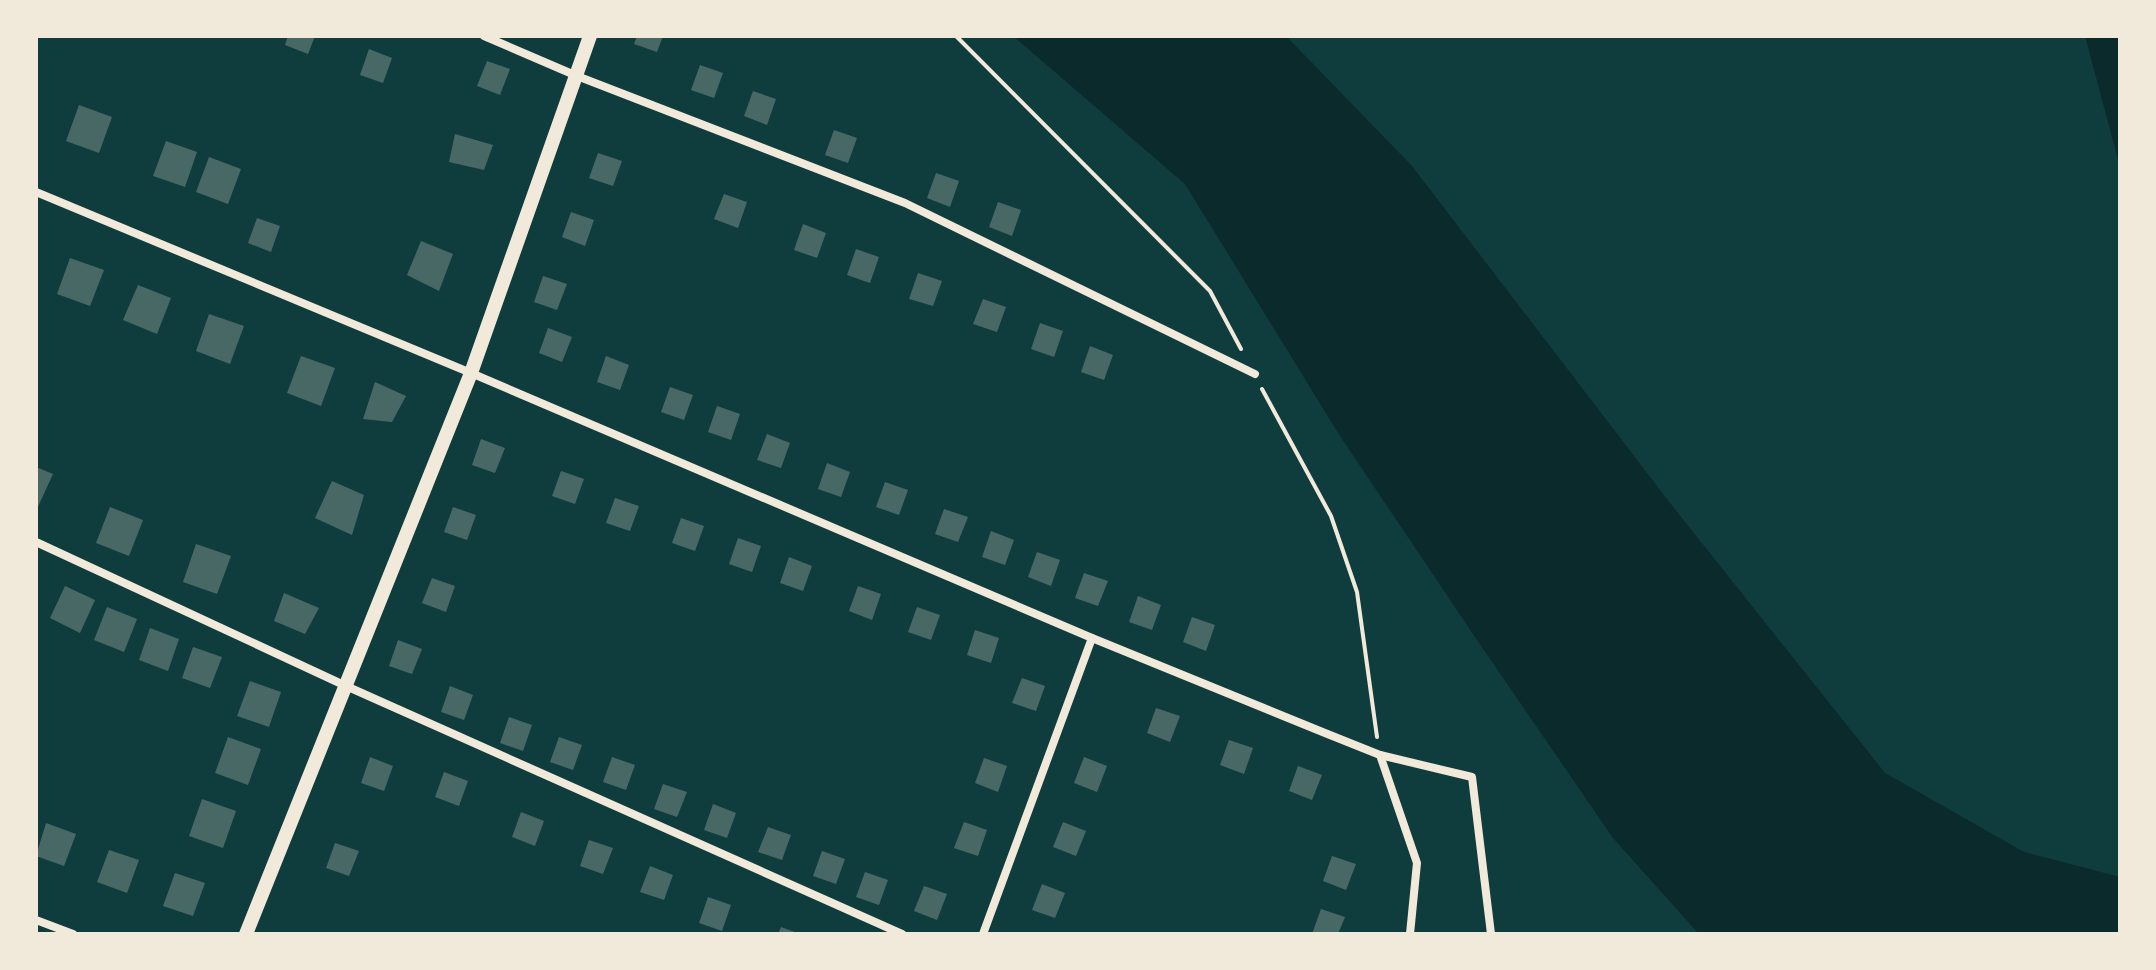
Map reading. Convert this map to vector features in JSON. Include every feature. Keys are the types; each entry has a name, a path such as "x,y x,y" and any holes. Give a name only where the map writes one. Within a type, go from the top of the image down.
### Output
{"street":[{"path":"484,36 577,76 905,203 1255,374"},
{"path":"246,934 471,373 590,36"},
{"path":"36,192 471,373 1092,638 1380,755 1472,777 1491,934"},
{"path":"36,542 346,686 902,934"},
{"path":"983,934 1092,638"},
{"path":"1380,755 1417,863 1410,934"},
{"path":"36,920 73,934"}],"water":[{"path":"1013,36 1286,36 1412,166 1670,503 1885,773 2024,852 2120,877 2120,934 1699,934 1613,838 1477,640 1340,436 1185,184"},
{"path":"2085,36 2120,36 2120,167"}],"building":[{"path":"288,36 315,36 308,54 285,45"},
{"path":"637,36 663,36 657,52 634,44"},
{"path":"369,49 392,58 383,83 360,75"},
{"path":"487,61 510,69 500,95 477,86"},
{"path":"700,65 723,73 714,98 691,90"},
{"path":"753,91 776,99 767,125 744,116"},
{"path":"79,105 112,117 99,153 66,141"},
{"path":"834,130 857,138 848,163 825,155"},
{"path":"455,134 493,145 484,170 449,162"},
{"path":"166,141 197,152 185,187 153,176"},
{"path":"598,153 622,161 613,186 589,178"},
{"path":"209,157 241,169 228,204 196,192"},
{"path":"936,173 959,181 950,207 927,198"},
{"path":"724,194 747,202 738,228 714,219"},
{"path":"998,202 1021,210 1012,236 989,227"},
{"path":"571,212 594,220 585,246 562,237"},
{"path":"257,218 280,226 271,252 248,243"},
{"path":"803,224 826,233 817,258 794,250"},
{"path":"421,241 453,254 439,291 407,275"},
{"path":"856,249 879,257 870,283 847,275"},
{"path":"70,258 104,270 90,306 57,294"},
{"path":"918,273 942,281 933,306 909,299"},
{"path":"543,276 567,284 557,310 534,302"},
{"path":"138,285 171,298 157,334 123,320"},
{"path":"983,299 1006,307 997,332 973,324"},
{"path":"209,314 244,326 230,364 196,351"},
{"path":"1040,323 1063,331 1054,357 1031,349"},
{"path":"548,328 572,337 562,362 539,353"},
{"path":"1090,346 1113,355 1104,380 1081,372"},
{"path":"301,356 335,368 321,406 287,393"},
{"path":"606,356 629,365 620,390 597,382"},
{"path":"375,382 406,396 392,422 363,419"},
{"path":"670,387 693,395 684,420 661,412"},
{"path":"717,406 740,414 731,440 708,432"},
{"path":"767,434 790,443 781,468 757,460"},
{"path":"481,439 505,448 495,473 472,465"},
{"path":"827,463 850,472 841,497 818,489"},
{"path":"36,467 53,474 36,511"},
{"path":"561,471 584,479 575,504 552,496"},
{"path":"332,481 364,495 352,535 315,518"},
{"path":"885,482 908,490 899,515 876,507"},
{"path":"615,498 639,506 630,531 606,523"},
{"path":"110,507 143,520 129,556 96,543"},
{"path":"453,507 476,515 467,540 444,532"},
{"path":"944,509 968,517 958,542 935,534"},
{"path":"681,518 704,526 695,551 672,543"},
{"path":"991,531 1014,540 1005,565 982,557"},
{"path":"738,538 761,546 752,572 729,564"},
{"path":"196,544 231,556 217,594 183,582"},
{"path":"1037,552 1060,560 1051,586 1028,577"},
{"path":"789,557 812,566 803,591 780,583"},
{"path":"1084,573 1108,581 1098,606 1075,598"},
{"path":"432,578 455,586 446,612 422,603"},
{"path":"65,586 95,600 80,633 50,618"},
{"path":"858,586 881,594 872,620 849,611"},
{"path":"284,593 319,608 305,634 274,621"},
{"path":"1138,596 1161,605 1152,630 1129,622"},
{"path":"107,607 137,619 124,652 94,640"},
{"path":"917,607 940,615 931,640 908,632"},
{"path":"1192,617 1215,625 1206,651 1183,642"},
{"path":"150,628 179,639 168,671 139,660"},
{"path":"975,630 999,638 991,663 967,655"},
{"path":"398,640 422,649 412,674 389,666"},
{"path":"193,647 222,657 210,688 182,678"},
{"path":"1022,678 1045,686 1036,711 1012,703"},
{"path":"250,681 281,692 269,727 237,716"},
{"path":"450,686 473,695 464,720 441,712"},
{"path":"1156,708 1180,716 1170,742 1147,733"},
{"path":"509,717 532,725 523,751 500,743"},
{"path":"228,737 261,749 248,785 215,773"},
{"path":"559,737 582,745 573,770 550,762"},
{"path":"1229,740 1253,748 1244,774 1220,765"},
{"path":"370,757 393,766 384,791 361,783"},
{"path":"612,757 635,765 626,790 603,782"},
{"path":"1084,757 1107,766 1097,792 1074,783"},
{"path":"984,758 1007,766 998,792 975,783"},
{"path":"1298,766 1322,775 1312,800 1289,791"},
{"path":"444,772 468,781 459,806 435,797"},
{"path":"663,784 687,792 677,817 654,809"},
{"path":"202,799 236,811 223,848 189,836"},
{"path":"713,804 736,813 727,838 704,830"},
{"path":"521,812 544,821 535,846 512,837"},
{"path":"964,822 987,830 978,856 954,848"},
{"path":"1063,822 1086,831 1076,856 1053,847"},
{"path":"46,823 76,834 64,866 36,856"},
{"path":"768,827 791,835 782,860 758,852"},
{"path":"589,840 613,848 603,874 580,866"},
{"path":"335,843 359,851 349,876 326,868"},
{"path":"109,850 139,860 127,893 97,882"},
{"path":"822,851 845,859 836,884 813,876"},
{"path":"1332,856 1356,864 1346,890 1323,881"},
{"path":"650,866 673,875 664,900 640,892"},
{"path":"865,872 888,880 879,905 856,897"},
{"path":"175,873 205,883 193,916 163,906"},
{"path":"1042,884 1065,893 1055,918 1032,910"},
{"path":"924,886 947,894 937,920 914,911"},
{"path":"708,897 731,905 722,931 699,923"},
{"path":"1321,909 1345,917 1338,934 1312,934"},
{"path":"781,927 800,934 778,934"}]}
